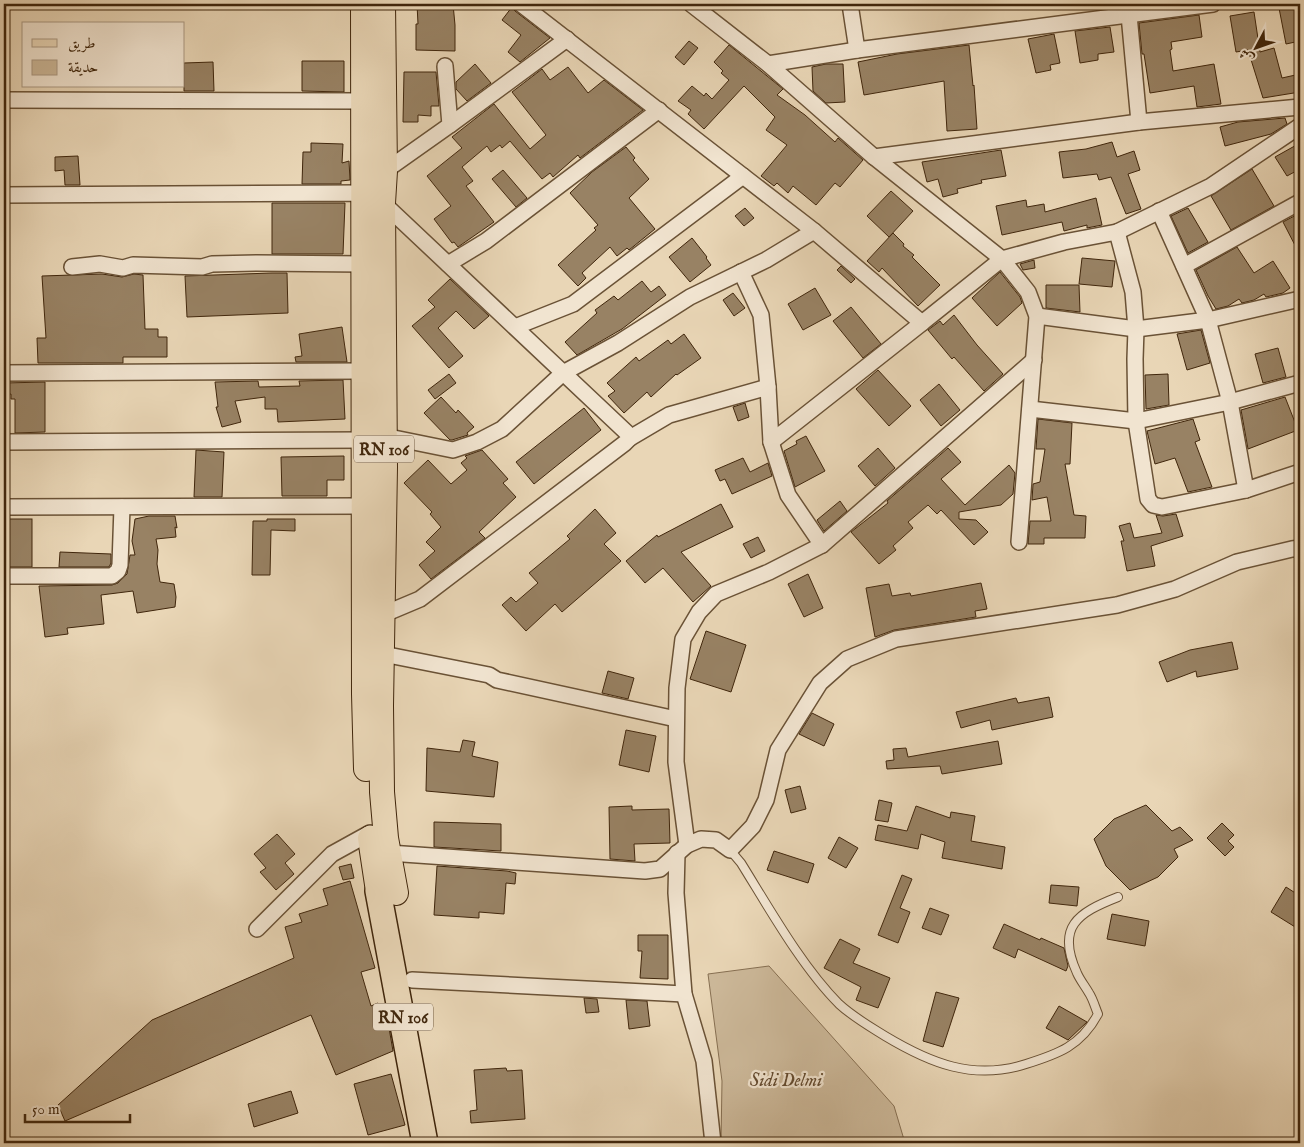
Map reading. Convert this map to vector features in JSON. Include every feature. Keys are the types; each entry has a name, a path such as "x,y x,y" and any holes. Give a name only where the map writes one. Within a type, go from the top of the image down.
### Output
{"highway":[{"name":"RN 106","path":"387,892 412,980 441,1143"},
{"name":"RN 106","path":"387,892 425,1143"}],"main road":[{"name":"RN 106","path":"363,4 364,101 373,198 374,438 382,615 382,792 389,853 387,892"},
{"name":"RN 106","path":"383,4 385,171 373,198 363,264 363,371 374,438 364,506 364,694 366,789 370,833 387,892"}],"street":[{"path":"521,4 814,231 922,323"},
{"path":"691,4 768,64 874,157 1002,259 1028,292 1038,316 1019,542"},
{"path":"850,4 857,50"},
{"path":"768,64 857,50 1213,4"},
{"path":"1129,15 1139,122"},
{"path":"385,171 567,39"},
{"path":"445,66 450,125"},
{"path":"4,100 364,101"},
{"path":"874,157 1139,122 1300,107"},
{"path":"448,264 486,241 659,110"},
{"path":"771,442 1002,259 1064,242 1117,232 1211,186 1300,126"},
{"path":"515,327 573,304 743,176"},
{"path":"4,195 373,198 448,264 626,432 630,438"},
{"path":"1184,266 1300,202"},
{"path":"1159,211 1208,320 1230,402 1246,490"},
{"path":"4,442 374,438 453,450 477,442 502,429 563,373 618,343 690,297 766,260 814,231"},
{"path":"1117,232 1133,292 1136,329 1136,420 1148,499 1153,505 1162,507 1246,490 1300,472"},
{"path":"72,267 100,264 123,268 133,265 202,267 212,264 257,263 363,264"},
{"path":"741,272 760,315 768,387 771,442 788,495 822,544"},
{"path":"1038,316 1136,329 1208,320 1300,299"},
{"path":"713,1143 704,1061 684,994 676,893 682,849 676,762 676,719 677,688 683,639 699,612 716,594 769,572 822,544 1034,360"},
{"path":"4,373 363,371"},
{"path":"1030,409 1136,420 1230,402 1300,384"},
{"path":"382,615 420,599 625,444 630,438 669,414 768,387"},
{"path":"4,507 364,506"},
{"path":"4,576 112,576 118,571 120,565 122,507"},
{"path":"389,853 644,871 660,869 682,849 701,839 716,840 730,850 753,826 766,800 778,750 820,683 847,659 896,639 1117,605 1175,590 1237,562 1300,548"},
{"path":"382,654 489,675 497,680 676,719"},
{"path":"257,929 332,854 370,833"},
{"path":"412,980 684,994"}],"lane":[{"path":"730,850 741,863 803,961 838,1003 854,1017 898,1044 949,1066 969,1070 986,1072 1004,1070 1052,1056 1077,1042 1090,1029 1098,1014 1090,994 1077,975 1071,958 1070,930 1080,916 1096,906 1118,897"}],"green space":[{"name":"Sidi Delmi","path":"769,966 894,1106 905,1143 721,1143 722,1081 708,974"}],"building":[{"path":"417,4 453,4 455,51 416,50"},
{"path":"1300,4 1300,41 1286,44 1279,8"},
{"path":"512,7 550,38 520,62 508,52 521,35 502,20"},
{"path":"1254,12 1260,52 1274,48 1282,78 1300,74 1300,92 1263,98 1248,50 1236,52 1230,16"},
{"path":"1199,15 1202,37 1171,42 1172,49 1170,50 1173,71 1214,64 1221,104 1197,107 1194,86 1150,93 1144,54 1142,54 1139,23"},
{"path":"1110,27 1114,52 1098,54 1098,60 1080,63 1075,31"},
{"path":"1054,34 1060,63 1050,65 1051,70 1036,73 1028,39"},
{"path":"689,41 698,48 684,65 675,57"},
{"path":"729,45 783,89 777,95 805,115 835,142 838,138 863,160 840,187 835,183 816,205 793,186 788,193 777,183 774,186 761,176 787,145 766,130 775,117 744,86 704,129 688,114 691,110 678,101 692,86 704,96 706,93 712,99 729,80 721,73 723,71 714,62"},
{"path":"969,45 977,129 947,131 944,81 864,95 858,62 897,54"},
{"path":"302,61 344,61 344,92 302,91"},
{"path":"213,62 214,91 184,91 185,63"},
{"path":"475,64 491,83 467,101 456,89 456,82"},
{"path":"826,64 843,64 845,102 826,103 813,91 812,67"},
{"path":"568,67 588,93 604,80 643,110 580,158 578,155 553,177 550,173 542,179 510,141 502,148 500,145 491,152 487,146 462,167 473,181 466,186 494,222 458,247 454,242 452,243 434,219 451,206 427,176 462,148 452,137 494,104 530,149 546,135 512,92 542,69 550,80"},
{"path":"404,72 436,72 439,106 431,106 431,116 418,115 418,122 403,122"},
{"path":"1285,118 1287,124 1271,134 1225,146 1220,127 1238,122"},
{"path":"1112,142 1117,157 1134,151 1140,170 1128,174 1141,209 1126,214 1111,177 1099,180 1097,174 1063,178 1059,152 1086,149"},
{"path":"311,143 343,144 342,163 349,161 350,180 341,181 341,184 302,184 303,152 311,152"},
{"path":"1300,143 1300,169 1287,176 1275,157"},
{"path":"626,147 635,158 633,160 649,179 629,198 655,229 629,250 627,248 617,256 610,247 582,273 586,278 578,286 558,265 596,230 594,228 598,225 570,193 592,172"},
{"path":"1001,150 1006,176 981,180 982,183 957,189 958,193 943,197 938,179 927,182 922,162"},
{"path":"78,156 80,185 65,185 64,170 55,171 55,157"},
{"path":"1252,169 1274,206 1231,230 1211,196"},
{"path":"503,170 527,198 516,207 492,179"},
{"path":"891,191 913,211 889,237 867,216"},
{"path":"1096,198 1102,225 1087,228 1087,225 1064,231 1062,222 1002,235 996,206 1026,200 1027,207 1044,204 1045,212"},
{"path":"272,203 345,203 343,254 272,254"},
{"path":"745,208 754,218 744,226 735,216"},
{"path":"1188,208 1208,242 1188,253 1171,216"},
{"path":"1300,213 1300,255 1283,222"},
{"path":"893,233 904,244 903,246 914,255 912,257 940,285 918,306 882,268 879,272 867,261"},
{"path":"692,238 711,265 690,282 669,257"},
{"path":"1237,247 1254,273 1273,261 1290,288 1283,293 1266,297 1264,294 1254,300 1242,303 1239,299 1228,306 1216,309 1196,270"},
{"path":"1082,258 1115,261 1112,287 1079,284"},
{"path":"1034,260 1035,268 1023,270 1020,264"},
{"path":"841,266 855,279 851,283 837,270"},
{"path":"1000,272 1020,297 1022,303 997,326 972,298"},
{"path":"287,273 288,313 187,317 185,276"},
{"path":"102,274 122,277 134,274 143,275 145,329 158,329 158,337 167,337 167,357 123,357 123,363 38,363 37,338 46,338 42,276"},
{"path":"450,279 489,316 474,329 456,311 438,328 463,356 449,368 412,326 435,307 428,300"},
{"path":"642,281 651,292 659,286 666,295 622,329 577,355 565,342 597,313 595,310 614,296 618,300"},
{"path":"1046,285 1079,285 1080,312 1046,308"},
{"path":"815,288 831,315 803,330 788,304"},
{"path":"733,293 745,308 734,316 723,300"},
{"path":"851,307 881,344 863,358 833,321"},
{"path":"954,315 1003,374 984,391 954,357 952,359 928,330 940,321 943,325"},
{"path":"342,327 347,362 296,362 295,357 302,356 299,334"},
{"path":"1201,330 1210,363 1187,370 1177,334"},
{"path":"684,334 701,358 676,374 651,397 647,392 624,413 608,396 615,391 607,383 636,357 639,361 668,340 671,344"},
{"path":"1278,348 1286,377 1263,383 1255,354"},
{"path":"878,370 911,406 889,426 856,389"},
{"path":"449,374 456,383 435,399 428,390"},
{"path":"1168,374 1169,405 1146,409 1145,375"},
{"path":"343,380 345,419 278,422 277,409 265,409 265,397 235,401 241,422 222,427 216,407 218,407 215,382 258,381 259,387 300,386 299,381"},
{"path":"45,382 45,432 15,433 15,399 11,399 11,394 4,395 4,383"},
{"path":"939,384 960,410 941,426 920,400"},
{"path":"441,397 456,413 458,410 474,427 467,433 468,435 450,440 424,413"},
{"path":"1285,397 1298,430 1248,449 1241,410"},
{"path":"745,403 749,417 738,421 733,407"},
{"path":"584,408 601,430 534,484 516,462"},
{"path":"1038,419 1072,423 1070,464 1065,464 1074,515 1086,516 1085,538 1044,538 1044,544 1028,544 1030,521 1051,521 1047,497 1032,500 1033,484 1040,482 1045,449 1036,449"},
{"path":"1193,419 1200,440 1195,442 1212,487 1188,492 1175,458 1155,464 1147,431"},
{"path":"806,436 825,471 795,487 784,451 797,444 796,441"},
{"path":"878,448 895,468 875,486 858,466"},
{"path":"948,448 961,462 941,479 965,505 1009,465 1015,473 1013,494 1001,505 959,512 959,519 976,520 988,532 974,545 941,510 937,514 928,505 908,522 913,528 893,546 896,550 879,564 851,532 888,503 887,501"},
{"path":"196,450 224,452 222,497 194,497"},
{"path":"482,450 508,479 503,483 516,497 479,532 485,538 431,579 419,565 435,551 426,542 441,527 430,514 432,512 404,483 428,460 451,484 467,470 461,463 467,458 465,456"},
{"path":"344,456 344,480 327,480 327,496 282,496 281,457"},
{"path":"743,458 750,472 768,463 772,476 732,494 725,479 720,481 715,470"},
{"path":"840,501 847,511 824,531 817,520"},
{"path":"721,504 733,527 681,552 711,586 693,602 663,568 645,583 626,561 657,535 658,537"},
{"path":"595,509 616,533 604,544 621,561 562,612 555,604 526,631 502,605 511,597 516,602 538,583 529,573 570,539 567,536"},
{"path":"1176,514 1183,536 1151,546 1155,566 1127,571 1121,541 1124,541 1119,526 1130,523 1134,538 1162,533 1156,515"},
{"path":"149,516 175,516 176,537 156,539 160,582 174,584 175,607 137,613 133,591 101,595 104,624 67,628 68,634 45,637 39,586 112,585 118,583 127,574 130,555 135,555 132,541 135,519"},
{"path":"5,519 32,519 32,567 5,567"},
{"path":"267,519 295,519 295,531 271,530 270,575 252,575 253,521 267,521"},
{"path":"758,537 765,551 751,558 743,544"},
{"path":"60,552 111,554 111,563 109,567 59,567"},
{"path":"808,574 823,608 804,617 788,584"},
{"path":"981,583 987,609 975,611 976,617 894,630 875,637 866,588 889,584 892,596 910,593 911,596"},
{"path":"706,631 746,645 731,692 690,679"},
{"path":"1232,642 1238,669 1197,677 1196,671 1167,682 1159,662 1190,650"},
{"path":"608,671 634,678 628,699 602,693"},
{"path":"1049,697 1053,717 992,730 990,720 961,728 956,712 1016,698 1018,703"},
{"path":"812,713 834,724 824,746 799,734"},
{"path":"626,730 656,736 649,772 619,765"},
{"path":"463,740 475,742 472,756 498,762 494,797 426,791 427,748 460,752"},
{"path":"998,741 1002,764 942,774 940,766 887,769 886,761 894,760 893,749 906,748 908,757"},
{"path":"800,786 806,809 791,813 785,790"},
{"path":"879,800 892,803 888,822 875,820"},
{"path":"1146,805 1172,831 1180,827 1193,840 1174,849 1178,857 1158,877 1130,890 1106,866 1094,839 1114,819"},
{"path":"632,806 632,810 669,809 670,843 634,844 635,861 610,859 609,807"},
{"path":"916,806 950,818 951,812 975,816 971,841 1005,847 1002,869 942,858 945,842 921,834 918,849 875,840 878,825 907,831"},
{"path":"434,822 501,824 501,851 434,847"},
{"path":"1222,823 1234,835 1228,841 1234,847 1225,856 1207,838"},
{"path":"277,834 295,854 285,863 294,874 276,890 260,872 266,868 254,854"},
{"path":"839,837 858,848 846,868 828,858"},
{"path":"774,851 814,864 808,883 767,870"},
{"path":"351,864 354,878 343,880 339,867"},
{"path":"437,866 516,873 515,884 506,883 504,914 479,912 479,918 434,915"},
{"path":"902,875 912,879 900,908 910,912 898,943 878,935"},
{"path":"350,881 375,968 361,972 371,1006 378,1003 389,1028 393,1051 336,1075 311,1015 65,1121 58,1105 152,1020 294,958 285,927 302,922 299,914 328,905 323,889"},
{"path":"1051,885 1079,887 1077,906 1049,903"},
{"path":"1286,887 1300,896 1300,930 1271,912"},
{"path":"930,908 949,915 941,935 922,928"},
{"path":"1112,914 1149,921 1145,946 1107,939"},
{"path":"1004,924 1064,948 1068,966 1066,971 1018,949 1015,958 993,948"},
{"path":"638,935 668,935 668,979 640,978 642,951 638,951"},
{"path":"840,939 860,949 853,963 890,978 878,1008 856,1000 861,987 824,968"},
{"path":"936,992 959,998 943,1047 923,1041"},
{"path":"584,998 597,999 599,1012 586,1013"},
{"path":"626,1000 647,1001 650,1026 629,1029"},
{"path":"1059,1006 1087,1022 1068,1040 1046,1028"},
{"path":"506,1068 507,1071 522,1070 525,1119 471,1123 470,1111 477,1110 474,1070"},
{"path":"391,1074 405,1125 368,1135 354,1084"},
{"path":"291,1091 298,1113 254,1127 248,1104"}]}
